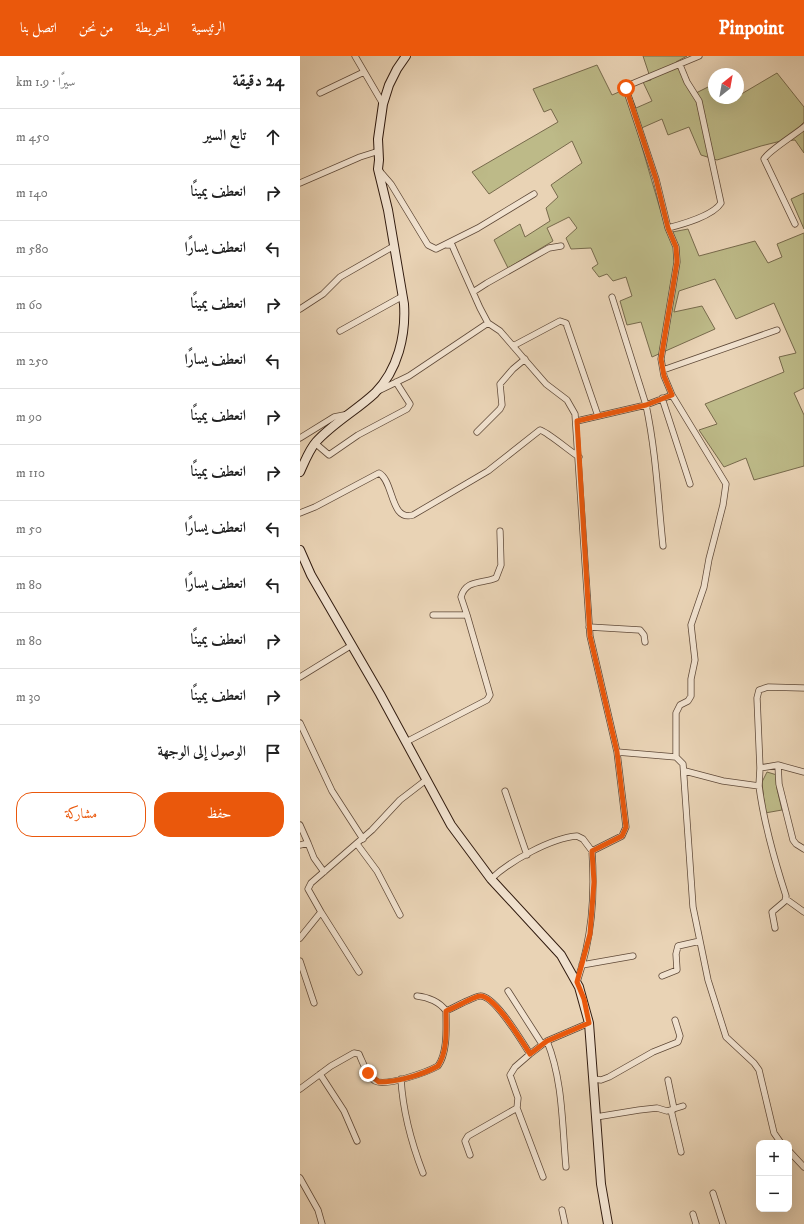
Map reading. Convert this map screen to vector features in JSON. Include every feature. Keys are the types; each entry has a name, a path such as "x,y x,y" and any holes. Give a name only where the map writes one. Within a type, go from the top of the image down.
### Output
{"main road":[{"path":"300,472 316,443 376,392 391,370 400,346 405,318 403,296 378,169 379,122 383,104 397,69 406,56"},
{"path":"300,550 302,561 352,645 450,825 491,879 554,946 577,982 584,999 589,1023 604,1207 608,1224"}],"street":[{"path":"356,56 383,104"},
{"path":"676,757 676,713 680,704 688,701 691,696 691,679 695,660 691,625 704,587 706,570 724,505 726,484 672,395 663,370 662,349 677,262 676,247 668,228 650,157 626,89 627,86 699,56"},
{"path":"668,228 684,224 700,217 714,210 720,203 699,101 687,82 680,65"},
{"path":"320,93 364,72"},
{"path":"795,224 764,159 766,154 792,137 804,127"},
{"path":"300,183 360,157 379,151"},
{"path":"378,169 391,184 428,245 436,249 447,245 534,194"},
{"path":"447,245 452,245 488,323 500,331 546,384 567,400 577,421 589,627 617,752 625,831 622,836 592,851"},
{"path":"300,309 323,294 337,279 394,246"},
{"path":"473,292 549,248 561,246"},
{"path":"340,331 403,296"},
{"path":"612,297 646,405 654,452 663,546"},
{"path":"513,346 560,321 566,323 598,416"},
{"path":"376,392 409,376 488,323"},
{"path":"663,370 777,330"},
{"path":"477,432 502,404 500,384 525,359"},
{"path":"316,443 329,455 358,434 407,409 410,404 396,382"},
{"path":"577,421 646,405 672,395"},
{"path":"662,398 690,484"},
{"path":"300,438 334,417 349,414"},
{"path":"300,513 315,507 379,473 385,479 393,500 402,514 407,516 413,514 488,472 540,430 547,432 565,449 579,457"},
{"path":"406,742 490,697 489,688 461,597 466,587 470,584 496,578 501,570 500,531"},
{"path":"433,614 467,615"},
{"path":"589,627 640,630 644,635 645,642"},
{"path":"300,677 352,645"},
{"path":"804,688 768,687 759,690 756,698 760,786 764,818 771,850 786,899 804,912"},
{"path":"300,723 332,790 363,839"},
{"path":"617,752 676,757 683,764 685,771 693,907 708,980 724,1031 730,1043 754,1063 759,1070 774,1133 780,1140"},
{"path":"760,768 778,765 804,772"},
{"path":"778,765 779,784 793,840 804,849"},
{"path":"685,771 723,781 760,786"},
{"path":"359,972 308,890 311,883 363,839 400,800 426,780"},
{"path":"505,791 527,855"},
{"path":"300,825 314,858 324,872"},
{"path":"491,879 512,862 553,843 577,836 583,839 592,851 594,882 593,912 590,934 577,982"},
{"path":"300,845 308,843"},
{"path":"357,844 377,871 400,915"},
{"path":"775,928 772,912 786,899"},
{"path":"300,938 321,912"},
{"path":"662,976 677,970 676,954 678,946 700,941"},
{"path":"582,965 633,956"},
{"path":"300,961 314,1003"},
{"path":"508,991 545,1043 555,1061 558,1077 566,1167"},
{"path":"417,996 434,1001 446,1011"},
{"path":"446,1011 478,996 485,998 505,1017 530,1054"},
{"path":"300,1089 331,1066 357,1053 374,1080 379,1082 401,1079 434,1068 440,1062 446,1027 446,1011"},
{"path":"594,1079 601,1080 609,1077 653,1052 678,1042 680,1036 675,1020"},
{"path":"544,1177 517,1108 518,1098 510,1075 530,1054 545,1043 589,1023"},
{"path":"320,1074 344,1111 356,1142"},
{"path":"401,1079 404,1112 409,1134 423,1173"},
{"path":"668,1080 681,1152"},
{"path":"596,1117 657,1108 664,1111 683,1106"},
{"path":"470,1155 465,1141 468,1136 517,1108"},
{"path":"792,1154 804,1167"},
{"path":"300,1178 318,1210 322,1224"},
{"path":"713,1193 722,1224"},
{"path":"562,1210 565,1224"},
{"path":"693,1214 696,1224"}],"shaded area":[{"path":"643,56 687,56 676,62 692,95 708,87 708,104 744,104 744,92 777,73 804,107 804,122 800,126 804,131 804,153 795,140 781,141 717,160 701,155 689,127 668,135 662,119 637,130 667,233 688,229 699,256 755,241 768,263 782,257 777,244 804,233 804,388 794,393 804,415 804,466 754,480 746,458 724,467 699,430 717,424 705,404 784,372 779,357 796,353 774,303 736,319 715,279 679,291 674,312 702,306 715,329 652,357 641,322 627,325 620,301 632,296 626,277 613,281 607,274 599,277 592,268 598,264 591,248 571,249 566,238 577,228 569,217 547,228 553,241 508,268 494,240 520,224 525,237 550,221 546,208 558,197 551,185 582,163 572,141 489,194 472,172 558,122 551,109 544,112 533,89 597,65 612,95 628,88 636,108 652,101 643,82 651,80"},
{"path":"804,193 804,229 791,199"},
{"path":"767,772 777,775 777,789 782,810 765,813 762,782"}],"route":[{"path":"368,1073 374,1080 386,1082 410,1077 438,1066 442,1058 446,1027 446,1011 478,996 482,996 495,1005 514,1028 530,1054 547,1041 589,1023 584,999 577,982 590,934 593,912 594,882 592,851 622,836 626,827 617,752 590,636 577,421 646,405 672,395 664,376 661,359 677,262 676,247 668,228 650,157 626,88"}]}
